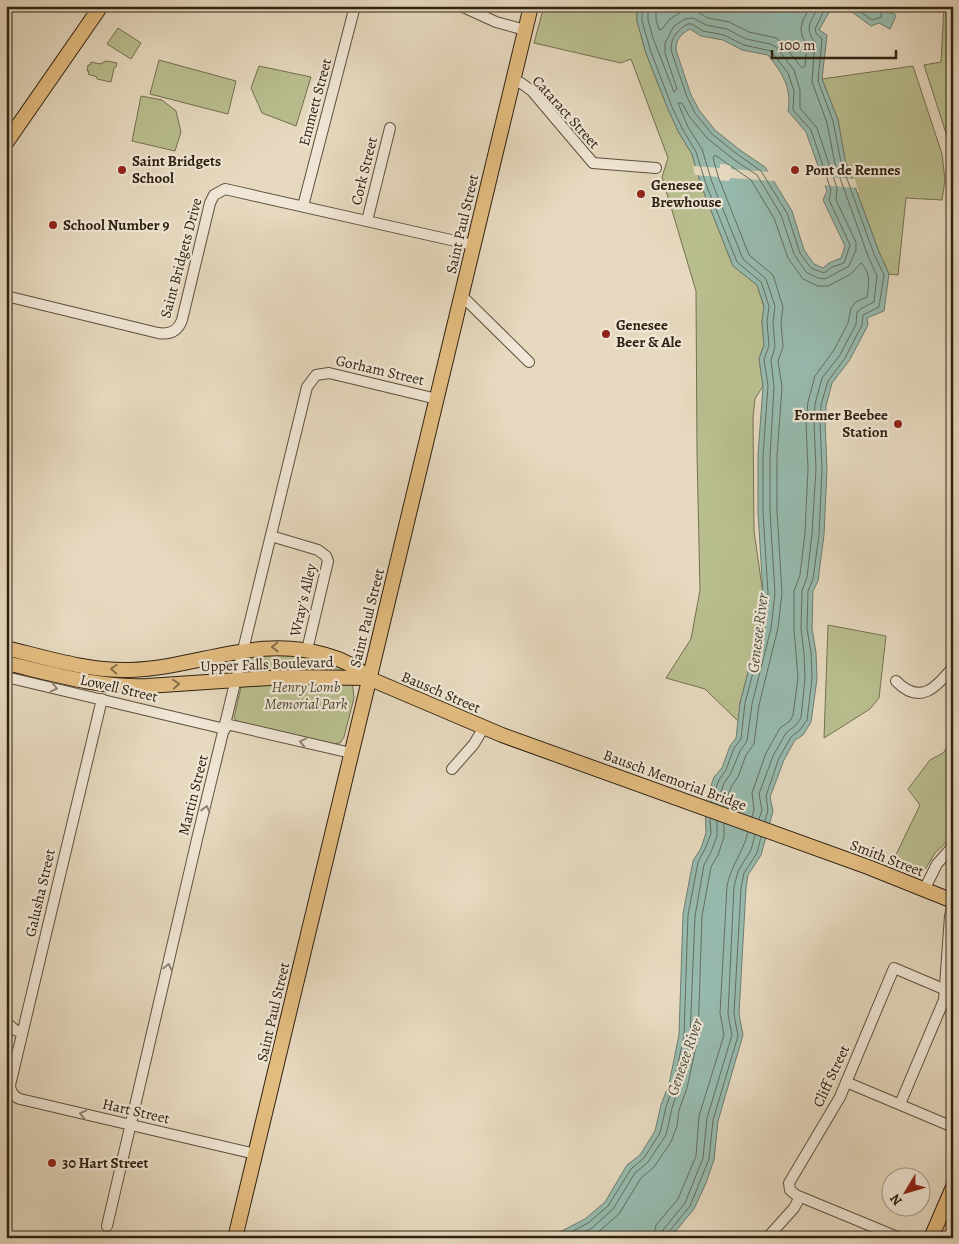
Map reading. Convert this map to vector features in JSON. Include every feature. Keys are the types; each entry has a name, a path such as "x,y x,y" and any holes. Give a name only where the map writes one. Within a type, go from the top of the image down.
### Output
{"main road":[{"path":"6,143 102,6"},
{"name":"Saint Paul Street","path":"235,1238 368,678 531,6"},
{"name":"Upper Falls Boulevard","path":"6,648 78,665 124,670 169,666 273,647 307,650 342,661 368,678"},
{"name":"Upper Falls Boulevard","path":"6,663 88,682 125,686 154,686 297,676 368,678"},
{"name":"Bausch Street","path":"368,678 502,735"},
{"name":"Bausch Memorial Bridge","path":"502,735 837,857"},
{"name":"Smith Street","path":"837,857 953,903"},
{"path":"931,1238 953,1187"},
{"path":"947,1238 953,1225"}],"street":[{"name":"Emmett Street","path":"303,206 355,6"},
{"path":"461,6 496,22 525,30"},
{"name":"Cataract Street","path":"514,80 521,82 532,90 593,164 656,168"},
{"name":"Cork Street","path":"367,221 390,128"},
{"name":"Saint Bridgets Drive","path":"6,296 158,333 171,333 178,328 182,320 210,203 214,195 221,190 230,189 473,245"},
{"path":"462,296 529,362"},
{"name":"Gorham Street","path":"316,375 329,373 437,399"},
{"name":"Martin Street","path":"107,1226 307,387 316,375"},
{"name":"Wray's Alley","path":"271,536 318,550 326,556 328,561 307,650"},
{"path":"896,681 902,687 911,691 926,692 938,685 953,667"},
{"name":"Lowell Street","path":"6,677 351,753"},
{"name":"Galusha Street","path":"13,1094 10,1084 102,699"},
{"path":"452,769 474,744 484,727"},
{"path":"924,890 937,864 953,846"},
{"path":"900,1104 949,992 950,916 953,903"},
{"name":"Cliff Street","path":"800,1197 790,1190 789,1183 791,1178 831,1115 894,968 949,992"},
{"path":"6,1022 22,1033"},
{"path":"846,1082 953,1127"},
{"name":"Hart Street","path":"13,1094 20,1099 255,1154"},
{"path":"767,1238 794,1208 800,1197 900,1238"}],"green space":[{"path":"544,6 637,6 637,21 646,53 668,109 679,133 692,154 701,185 733,266 757,285 764,307 762,322 764,345 759,359 763,386 755,399 753,418 754,531 763,594 760,627 740,703 739,722 705,689 666,678 691,639 700,590 696,291 662,177 668,158 631,59 621,63 534,43"},
{"path":"944,6 953,6 953,155 924,65 941,62"},
{"path":"118,28 141,43 131,59 107,44"},
{"path":"159,60 236,81 228,114 150,94"},
{"path":"106,61 117,63 111,82 97,79 97,77 88,74 88,65 91,62 100,64"},
{"path":"259,66 311,77 296,126 262,113 251,88"},
{"path":"913,66 942,154 945,180 942,200 906,198 898,275 889,274 879,252 845,160 838,120 822,79"},
{"path":"141,96 162,100 176,111 181,132 175,151 132,141"},
{"path":"828,625 886,636 879,698 870,709 824,738"},
{"name":"Henry Lomb Memorial Park","path":"296,653 351,670 354,698 344,737 340,743 333,744 238,722 234,718 247,660 264,655"},
{"path":"953,740 953,836 935,853 923,873 893,861 920,805 908,789 930,760 943,753"}],"water":[{"name":"Genesee River","path":"637,6 882,6 886,12 895,14 896,16 890,29 879,23 871,26 852,12 832,7 819,30 827,35 822,79 838,120 845,160 889,274 884,311 867,318 868,325 849,361 832,383 826,406 827,469 824,535 818,581 813,591 812,628 816,652 817,679 811,722 803,735 795,740 784,760 770,797 773,811 761,855 748,875 739,1014 743,1035 718,1121 714,1160 706,1183 694,1209 670,1238 548,1238 585,1219 605,1202 627,1165 640,1155 655,1131 661,1105 669,1084 679,1035 683,914 693,861 701,848 706,833 705,803 714,777 722,768 730,746 736,738 740,703 760,627 763,594 758,512 758,455 763,386 759,359 764,345 762,322 764,306 757,285 733,266 701,185 692,154 679,133 668,109 646,53 637,21","holes":["690,29 701,36 723,40 742,50 768,55 778,68 785,81 789,95 788,111 806,132 827,191 823,200 845,246 841,258 823,268 814,264 804,250 792,211 765,167 715,130 699,110 691,95 676,50 680,37"]}],"pier":[{"path":"720,164 731,165 731,169 770,172 775,181 730,178 729,181 719,180 719,177 695,175 693,166 720,168"},
{"path":"819,176 855,179 859,192 857,192 857,188 822,185"}],"place":[{"name":"Saint Bridgets School","path":"122,170"},
{"name":"Pont de Rennes","path":"795,170"},
{"name":"Genesee Brewhouse","path":"641,194"},
{"name":"School Number 9","path":"53,225"},
{"name":"Genesee Beer & Ale","path":"606,334"},
{"name":"Former Beebee Station","path":"898,424"},
{"name":"30 Hart Street","path":"52,1163"}]}
